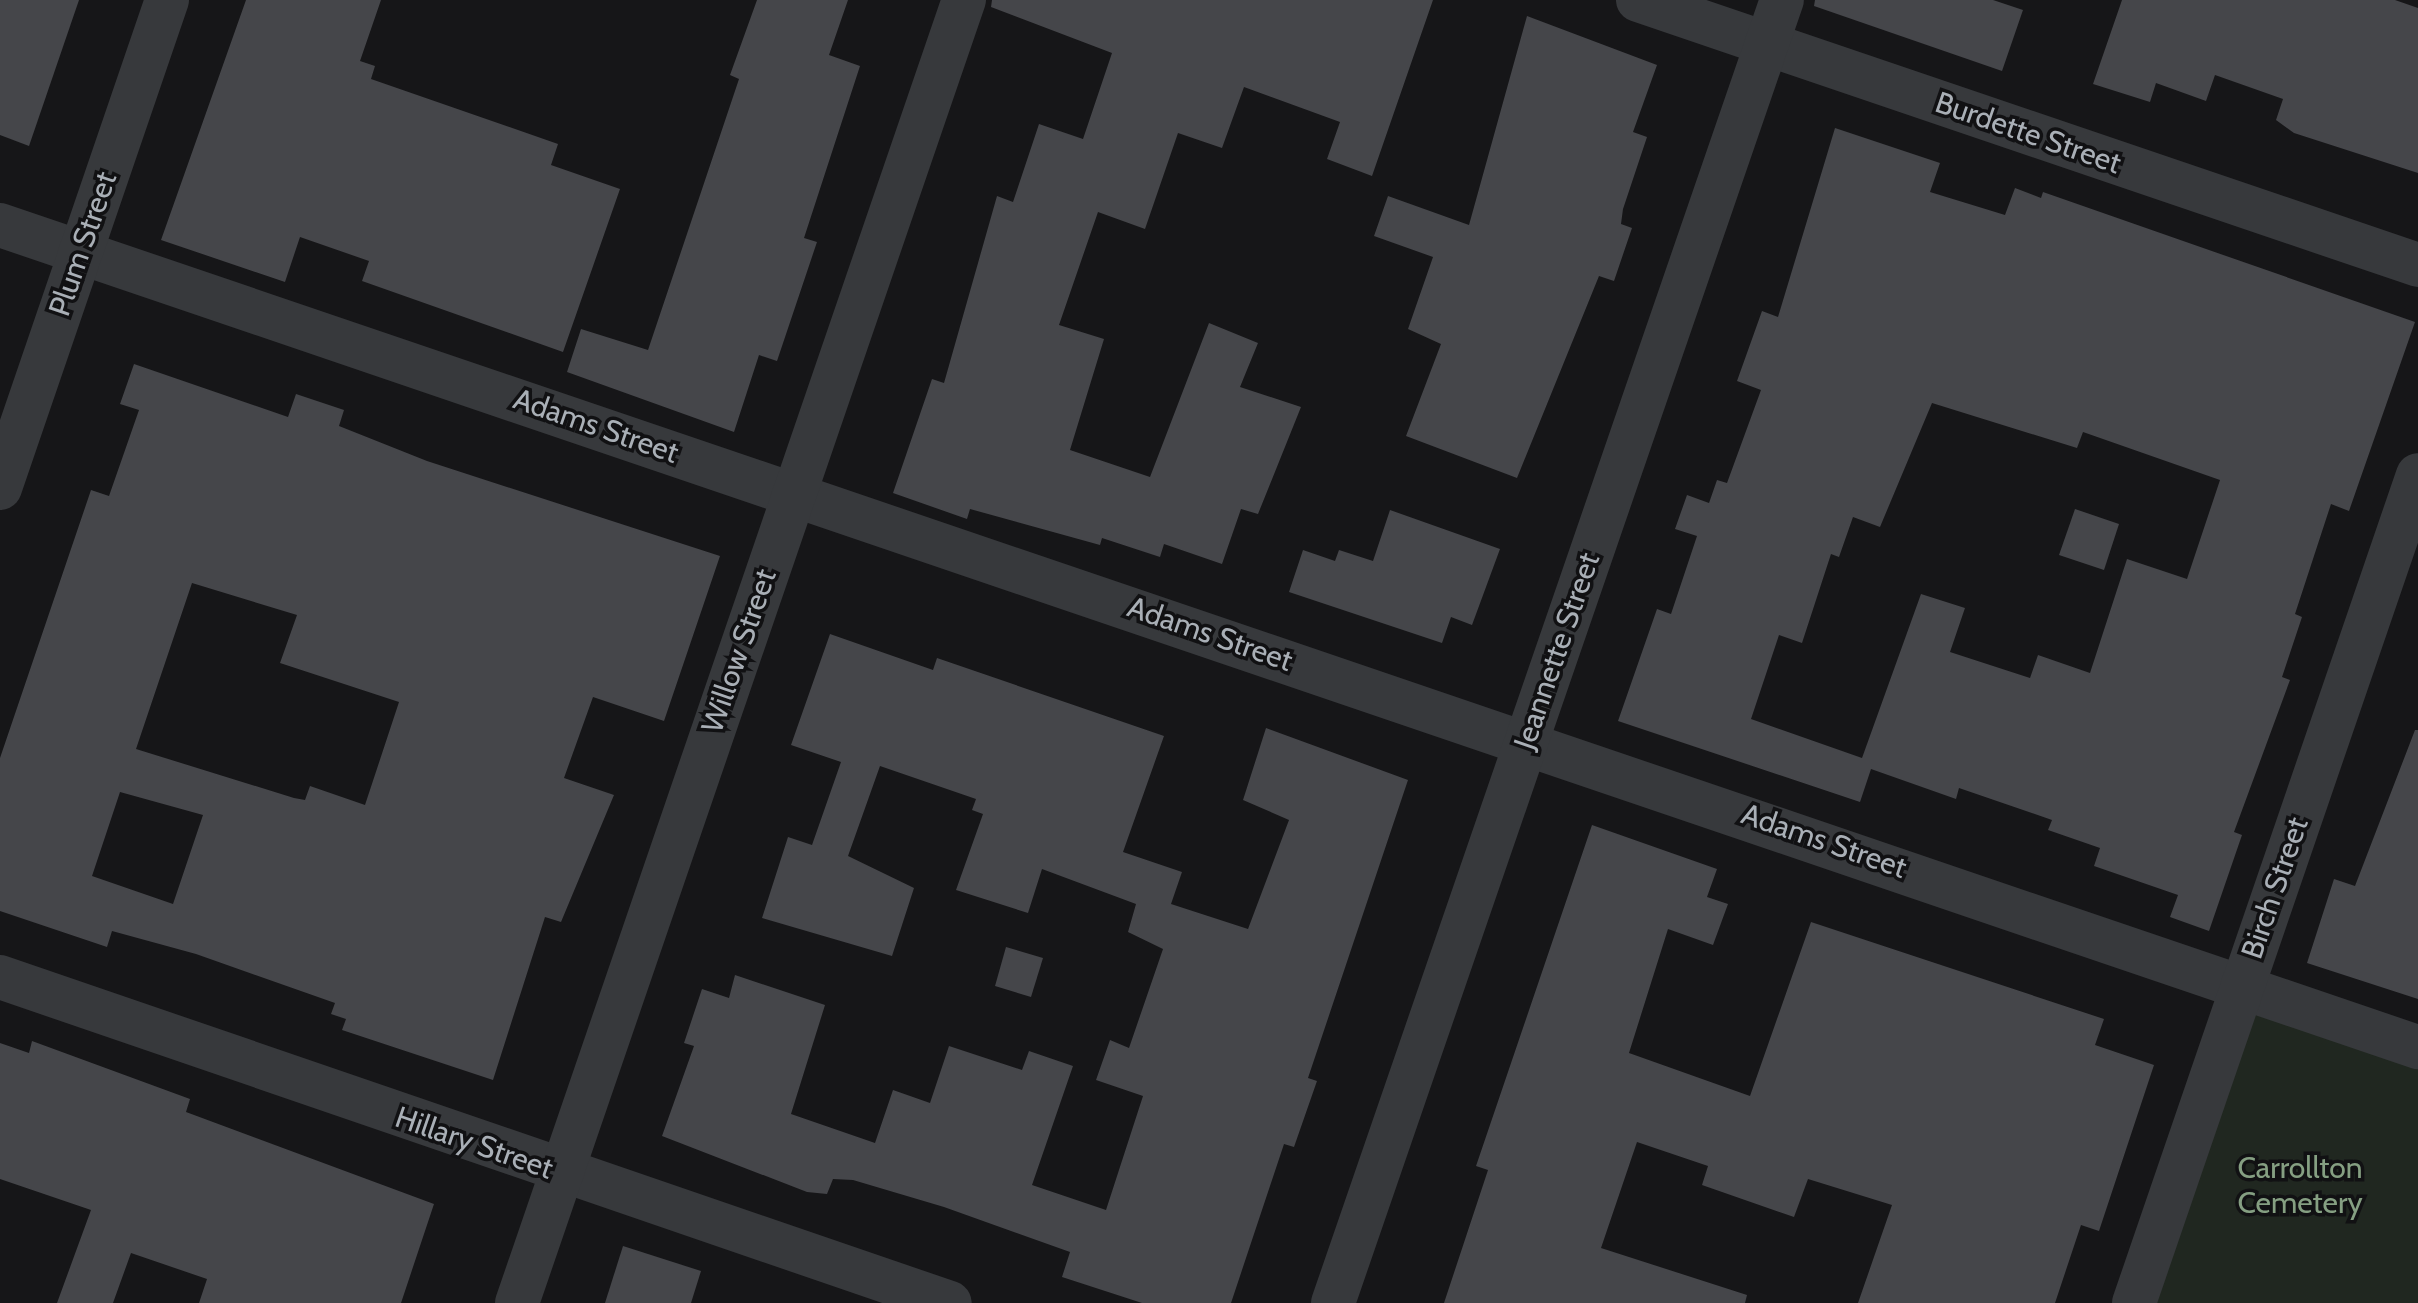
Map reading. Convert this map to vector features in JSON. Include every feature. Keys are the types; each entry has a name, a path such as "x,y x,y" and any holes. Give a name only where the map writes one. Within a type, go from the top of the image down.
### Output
{"street":[{"name":"Plum Street","path":"0,488 167,0"},
{"name":"Willow Street","path":"517,1303 558,1173 964,0"},
{"name":"Burdette Street","path":"1638,0 2418,265"},
{"name":"Jeannette Street","path":"1333,1303 1782,0"},
{"name":"Adams Street","path":"0,225 2243,983 2418,1047"},
{"name":"Birch Street","path":"2134,1303 2418,475"},
{"name":"Hillary Street","path":"0,977 558,1173 950,1303"}],"green space":[{"name":"Carrollton Cemetery","path":"2243,983 2418,1045 2418,1303 2137,1303"}],"building":[{"path":"0,0 79,0 29,146 0,135"},
{"path":"246,0 381,0 360,61 375,66 371,79 558,144 551,165 620,189 563,352 362,281 369,261 300,237 285,282 161,240"},
{"path":"757,0 848,0 829,55 860,66 804,238 817,242 777,361 759,355 734,432 567,372 581,329 648,350 739,79 730,75"},
{"path":"992,0 1433,0 1372,176 1327,159 1340,122 1244,87 1222,148 1178,133 1145,229 1098,212 1059,325 1104,339 1070,450 1150,477 1209,323 1258,343 1240,387 1301,407 1258,514 1241,509 1222,564 1164,544 1160,557 1102,538 1100,545 970,509 967,519 893,493 932,379 944,383 997,196 1013,202 1039,124 1083,139 1112,53 991,7"},
{"path":"1815,0 1993,0 2023,10 2002,71 1814,6"},
{"path":"2122,0 2395,0 2418,8 2418,173 2294,133 2276,120 2283,99 2215,75 2206,101 2156,83 2150,102 2093,84"},
{"path":"1527,16 1657,65 1633,132 1647,137 1623,209 1621,224 1632,228 1614,281 1599,276 1517,478 1406,436 1441,344 1408,329 1433,257 1374,236 1388,196 1469,225"},
{"path":"1835,128 1940,163 1930,192 2005,215 2015,188 2041,198 2043,192 2415,322 2349,511 2331,504 2295,614 2302,617 2282,677 2290,680 2234,832 2242,835 2209,931 2170,917 2178,895 2094,866 2100,848 2048,830 2052,820 1959,788 1956,799 1871,769 1860,802 1618,721 1657,609 1671,614 1697,536 1675,529 1687,495 1709,503 1717,480 1727,483 1761,390 1737,381 1762,311 1778,317","holes":["1932,403 2077,448 2083,432 2220,480 2187,579 2127,559 2090,673 2038,655 2030,678 1950,652 1965,608 1921,594 1862,758 1751,719 1779,635 1802,643 1831,554 1839,557 1853,517 1880,527"]},
{"path":"134,364 288,417 296,394 344,410 339,426 427,461 720,556 664,721 593,697 564,778 614,795 561,922 545,917 493,1080 342,1030 346,1019 331,1014 335,1003 196,954 112,931 107,947 0,911 0,758 91,490 109,496 139,410 120,404","holes":["192,583 297,615 280,663 399,702 365,805 310,786 305,800 294,798 136,749","120,792 203,815 173,904 92,876"]},
{"path":"2075,509 2119,524 2104,570 2059,555"},
{"path":"1390,510 1500,549 1472,625 1451,617 1442,643 1289,592 1303,550 1335,561 1339,550 1373,561"},
{"path":"830,634 933,670 937,658 1164,736 1123,852 1182,872 1171,904 1248,929 1289,820 1243,800 1266,728 1408,780 1308,1078 1317,1081 1294,1147 1284,1144 1231,1303 1142,1303 1062,1277 1070,1252 944,1207 853,1180 833,1179 827,1194 807,1192 662,1136 694,1046 684,1043 702,989 729,998 735,975 825,1005 791,1114 875,1143 893,1090 930,1103 949,1046 1022,1070 1029,1051 1073,1066 1032,1185 1106,1210 1143,1096 1096,1080 1110,1040 1129,1048 1163,949 1128,932 1136,904 1042,869 1028,913 956,890 983,814 972,810 976,799 880,766 848,856 914,888 892,956 762,918 788,837 812,845 841,762 791,745"},
{"path":"2415,730 2418,730 2418,999 2307,963 2334,879 2355,886"},
{"path":"1592,825 1717,869 1707,897 1728,904 1713,945 1668,929 1629,1053 1750,1096 1811,922 2104,1019 2095,1045 2154,1065 2099,1231 2081,1225 2055,1303 1858,1303 1892,1205 1808,1179 1794,1217 1702,1185 1708,1166 1637,1142 1601,1248 1747,1295 1745,1303 1444,1303 1488,1170 1476,1166"},
{"path":"1006,947 1043,958 1031,997 995,986"},
{"path":"32,1041 190,1099 186,1112 434,1204 401,1303 199,1303 207,1279 131,1253 113,1303 57,1303 91,1210 0,1179 0,1043 29,1053"},
{"path":"623,1246 701,1271 691,1303 605,1303"}]}
